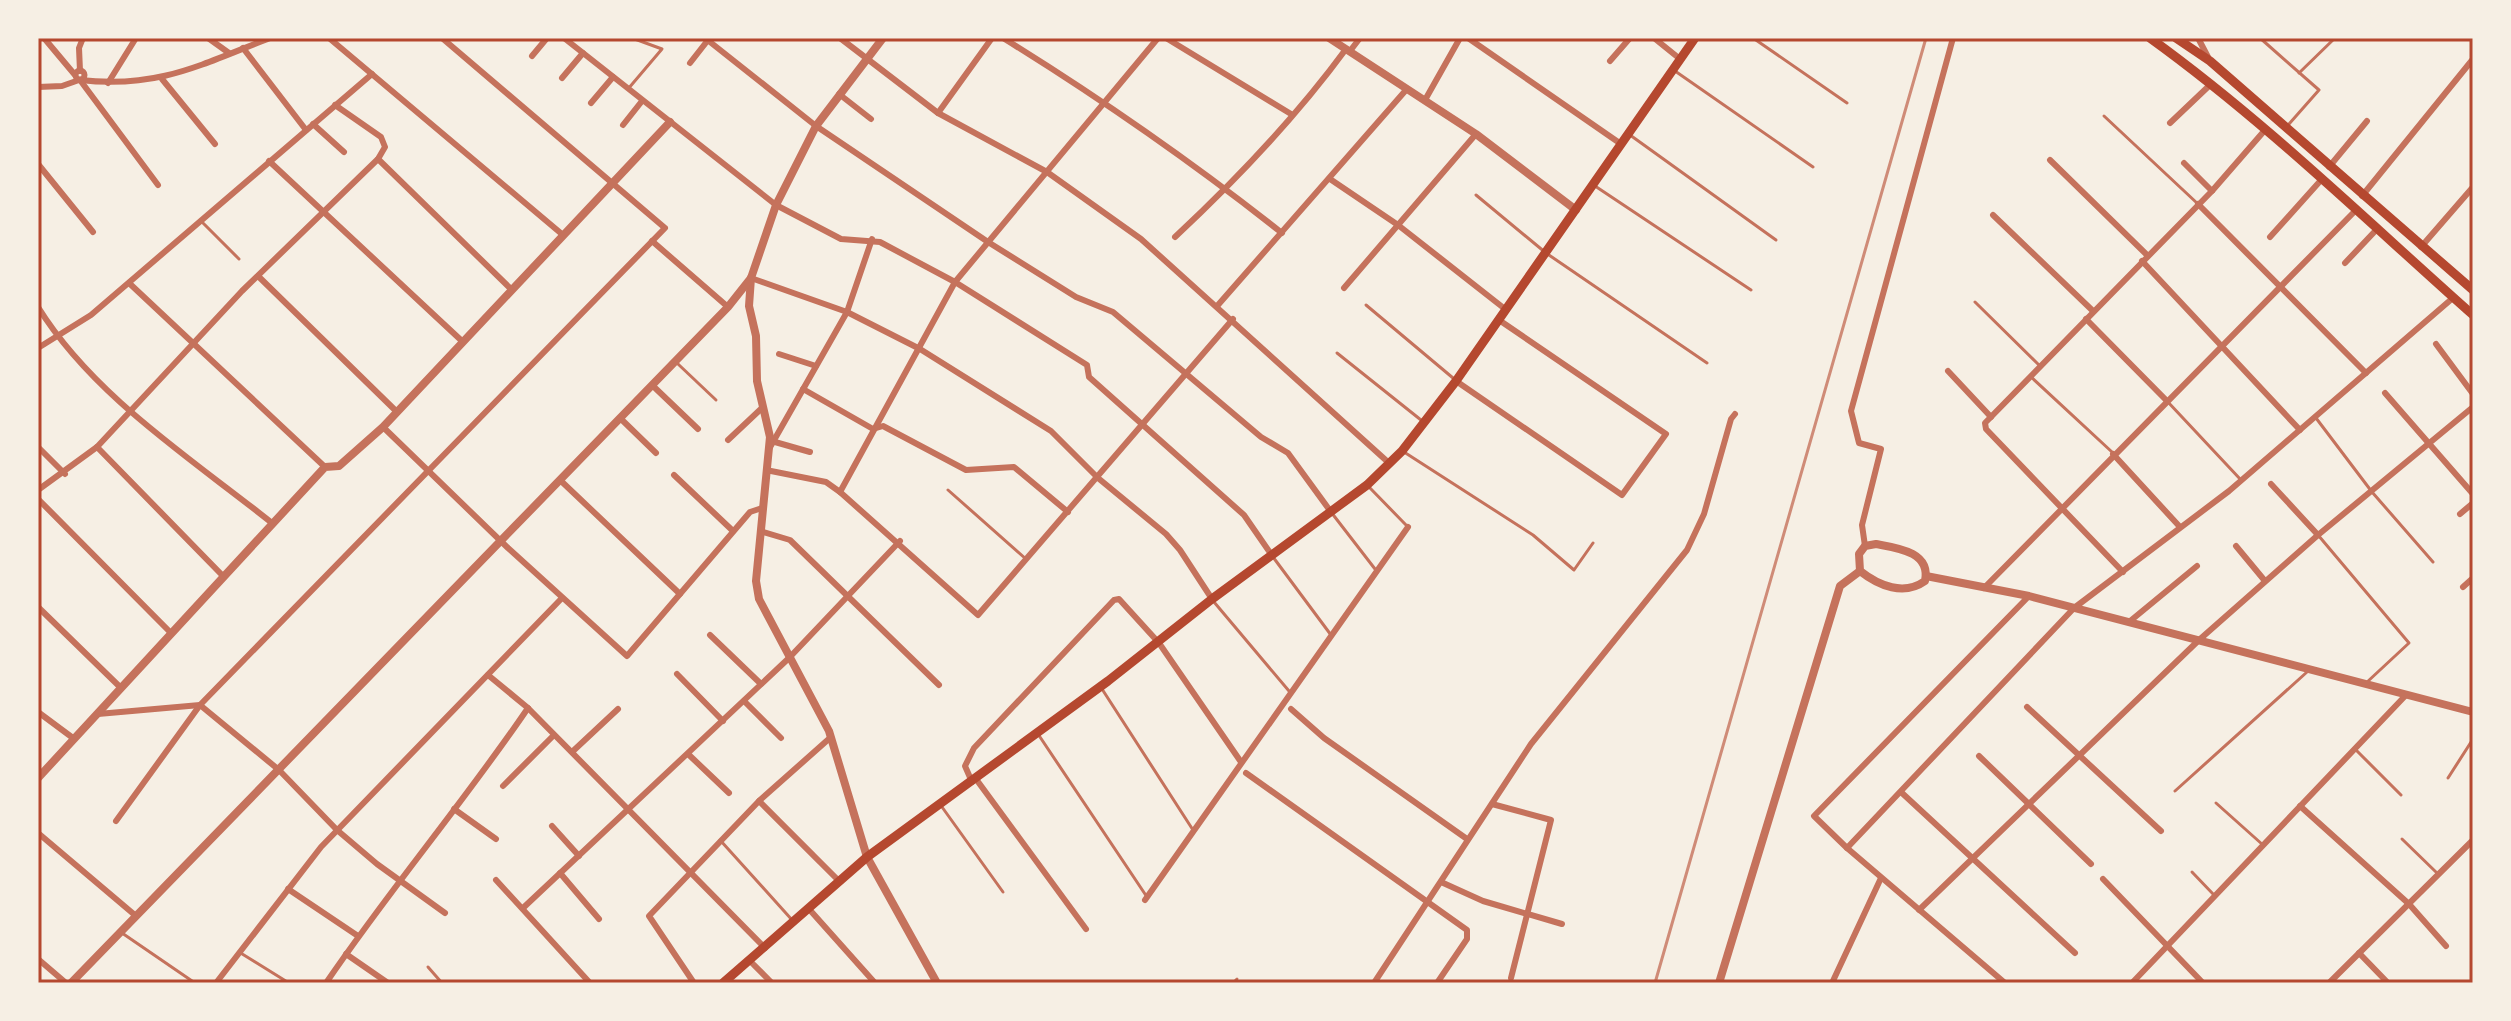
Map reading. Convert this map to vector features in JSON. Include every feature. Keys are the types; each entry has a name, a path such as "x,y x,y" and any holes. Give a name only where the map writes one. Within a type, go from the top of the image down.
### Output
{"main road":[{"path":"723,983 867,857 1159,643 1271,554 1367,485 1402,451 1456,381 1695,38"},
{"path":"2150,38 2265,130 2473,315"},
{"path":"2176,38 2210,61 2472,289"}],"street":[{"path":"44,38 79,77 158,185"},
{"path":"79,77 79,48 83,38"},
{"path":"108,83 136,38"},
{"path":"208,38 229,53"},
{"path":"38,87 79,77 108,83 162,79 270,38"},
{"path":"329,38 563,235"},
{"path":"116,821 200,705 665,228 442,38"},
{"path":"532,56 547,38"},
{"path":"564,38 776,205 841,239 872,239 955,282 1087,365 1089,377 1244,515 1271,554"},
{"path":"840,38 938,113 1047,172 1141,239 1218,305 1389,463"},
{"path":"772,445 757,381 756,336 749,306 751,278 776,205 816,126 883,38"},
{"path":"938,113 992,38"},
{"path":"1003,38 1105,101 1282,233"},
{"path":"840,492 955,282 1158,38"},
{"path":"1166,38 1291,114"},
{"path":"1329,38 1476,134 1576,210"},
{"path":"1175,237 1226,189 1360,38"},
{"path":"1425,100 1460,38"},
{"path":"1468,38 1621,144"},
{"path":"1610,61 1630,38"},
{"path":"1654,38 1680,59"},
{"path":"1926,576 1916,588 1901,590 1878,583 1860,571 1857,561 1865,546 1862,525 1881,449 1859,443 1851,411 1953,38"},
{"path":"2198,38 2210,61"},
{"path":"690,63 706,39 816,126 988,242 1076,297 1113,312 1261,437 1288,453 1331,512"},
{"path":"243,48 306,130"},
{"path":"562,78 583,53"},
{"path":"2362,196 2473,59"},
{"path":"38,348 91,315 372,74"},
{"path":"591,103 613,77"},
{"path":"162,79 215,144"},
{"path":"2170,123 2211,84"},
{"path":"1218,305 1406,90"},
{"path":"839,94 871,119"},
{"path":"623,125 642,101"},
{"path":"38,490 65,474 97,447 258,276 378,159 385,147 381,137 335,105"},
{"path":"2329,167 2367,121"},
{"path":"38,778 119,686 325,467 339,466 383,427 670,122"},
{"path":"313,124 344,152"},
{"path":"2123,572 2063,505 1985,426 2212,191 2265,130"},
{"path":"1344,288 1476,134"},
{"path":"378,159 512,290"},
{"path":"2050,160 2300,430"},
{"path":"269,161 463,342"},
{"path":"2184,163 2212,191"},
{"path":"38,164 93,232"},
{"path":"1330,179 1398,225 1505,309"},
{"path":"2270,237 2322,179"},
{"path":"2421,247 2473,187"},
{"path":"2198,204 2366,373"},
{"path":"1984,588 2357,209"},
{"path":"1993,215 2093,311"},
{"path":"2345,263 2378,228"},
{"path":"872,239 847,312 772,445 766,470 756,581 759,599 816,702 831,737 867,857 937,983"},
{"path":"652,241 728,307"},
{"path":"258,276 396,411"},
{"path":"38,959 68,983 501,542 728,307 751,278"},
{"path":"751,278 847,312 920,349 1051,431 1098,478 1180,550 1212,599"},
{"path":"129,283 325,467"},
{"path":"1847,848 2074,608 2241,481 2454,297"},
{"path":"38,307 56,337 130,409 272,523"},
{"path":"766,470 826,482 900,541 978,615 1233,319"},
{"path":"2086,319 2167,401"},
{"path":"1456,381 1622,495 1666,434 1499,320"},
{"path":"2436,344 2473,394"},
{"path":"779,354 816,366"},
{"path":"1948,371 1991,417"},
{"path":"652,385 698,429"},
{"path":"803,389 877,429"},
{"path":"2385,393 2473,494"},
{"path":"728,440 764,406"},
{"path":"1919,910 2199,640 2318,535 2473,407"},
{"path":"1374,983 1531,744 1687,550 1704,514 1733,416"},
{"path":"620,418 656,453"},
{"path":"877,429 883,426 966,470 1009,465 1068,512"},
{"path":"383,427 501,542 627,656 750,512 762,508"},
{"path":"772,445 810,452"},
{"path":"38,447 65,474"},
{"path":"97,447 223,576"},
{"path":"2113,454 2180,527"},
{"path":"674,475 733,531"},
{"path":"560,480 680,594"},
{"path":"2271,484 2318,535"},
{"path":"38,499 170,632"},
{"path":"2460,514 2473,503"},
{"path":"1146,899 1241,762 1333,638 1408,527"},
{"path":"760,531 790,540 939,685"},
{"path":"523,908 789,658 850,598 900,541"},
{"path":"1865,546 1876,544 1910,552 1922,560 1926,576"},
{"path":"2236,546 2265,581"},
{"path":"2129,622 2197,566"},
{"path":"1719,983 1840,586 1860,571"},
{"path":"1926,576 2029,596 2473,712"},
{"path":"2463,587 2473,578"},
{"path":"2005,983 1881,878 1814,816 2029,596"},
{"path":"216,983 337,830 562,598"},
{"path":"1086,929 965,766 974,748 1114,600 1119,599 1159,643 1241,762"},
{"path":"38,607 119,686"},
{"path":"710,635 761,684"},
{"path":"677,674 723,721"},
{"path":"488,675 528,708 765,948"},
{"path":"2132,983 2406,695"},
{"path":"744,701 781,738"},
{"path":"94,715 200,705 279,770 337,830 445,913"},
{"path":"2027,707 2161,831"},
{"path":"326,983 399,879 528,708"},
{"path":"572,752 618,709"},
{"path":"1291,709 1324,738 1467,839"},
{"path":"38,712 73,738"},
{"path":"503,786 554,735"},
{"path":"694,983 649,916 759,801 831,737"},
{"path":"688,754 729,793"},
{"path":"1979,756 2091,864"},
{"path":"1246,773 1468,934 1437,983"},
{"path":"1902,793 2075,953"},
{"path":"759,801 839,881"},
{"path":"1492,804 1551,820 1511,978"},
{"path":"2300,806 2409,904 2446,946"},
{"path":"454,809 496,839"},
{"path":"552,826 579,856"},
{"path":"38,833 136,916"},
{"path":"2329,983 2473,840"},
{"path":"560,873 599,919"},
{"path":"1832,983 1881,878"},
{"path":"2103,879 2203,983"},
{"path":"496,880 590,983"},
{"path":"1441,882 1483,901 1562,924"},
{"path":"288,889 358,936"},
{"path":"809,909 875,983"},
{"path":"2359,953 2388,983"},
{"path":"346,954 388,983"},
{"path":"750,961 772,983"}],"lane":[{"path":"628,89 662,49 632,38"},
{"path":"1753,38 1847,103"},
{"path":"2260,38 2319,90 2286,127"},
{"path":"2299,73 2335,38"},
{"path":"1673,70 1813,167"},
{"path":"2104,116 2198,204"},
{"path":"1630,135 1776,240"},
{"path":"1594,185 1751,290"},
{"path":"1476,195 1546,253 1707,363"},
{"path":"202,222 239,259"},
{"path":"1975,302 2040,366"},
{"path":"1366,305 1456,381"},
{"path":"1337,353 1424,423"},
{"path":"676,361 716,400"},
{"path":"2030,376 2113,454"},
{"path":"2167,401 2241,481"},
{"path":"2316,418 2372,492 2433,562"},
{"path":"1402,451 1533,535 1574,570 1593,543"},
{"path":"1367,485 1408,527"},
{"path":"948,490 1026,559"},
{"path":"1331,512 1378,574"},
{"path":"2318,535 2409,643 2365,684"},
{"path":"1271,554 1333,638"},
{"path":"1212,599 1291,693"},
{"path":"2175,791 2310,669"},
{"path":"1101,687 1193,830"},
{"path":"1038,734 1146,899"},
{"path":"2448,778 2473,739"},
{"path":"2355,749 2401,795"},
{"path":"2216,803 2263,845"},
{"path":"941,805 1003,892"},
{"path":"2402,839 2439,874"},
{"path":"720,840 794,922"},
{"path":"2192,872 2214,896"},
{"path":"120,932 195,983"},
{"path":"239,952 289,983"},
{"path":"428,967 442,983"},
{"path":"1233,983 1237,979"}],"railway":[{"path":"1655,983 1926,38"}]}
